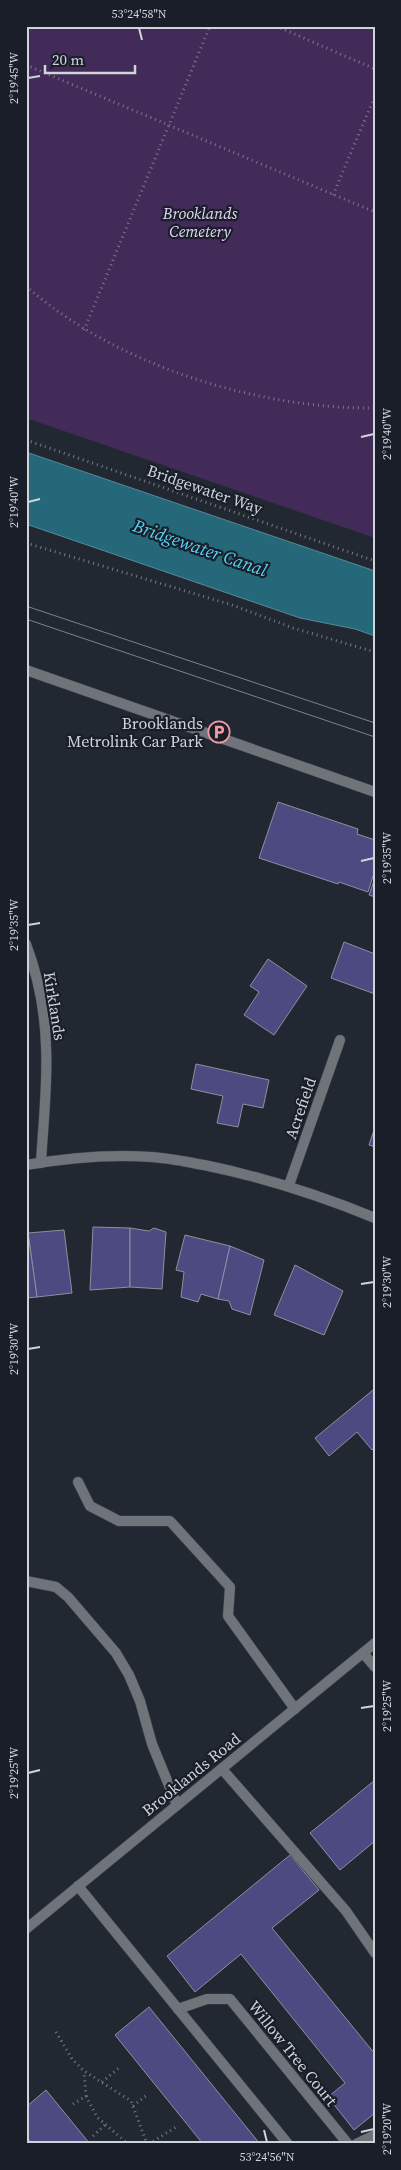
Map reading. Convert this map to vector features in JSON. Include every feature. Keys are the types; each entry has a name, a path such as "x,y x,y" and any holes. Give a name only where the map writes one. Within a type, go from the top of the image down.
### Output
{"street":[{"path":"26,670 375,792"},
{"name":"Kirklands","path":"26,944 32,960 41,999 46,1047 41,1163"},
{"name":"Acrefield","path":"289,1186 340,1040"},
{"path":"26,1165 104,1156 152,1157 244,1173 289,1186 375,1218"},
{"path":"78,1482 90,1506 119,1521 170,1522 230,1587 228,1616 295,1709"},
{"path":"26,1581 56,1587 68,1597 116,1654 129,1675 140,1700 152,1744 177,1805"},
{"name":"Brooklands Road","path":"26,1929 375,1644"},
{"path":"363,1653 375,1667"},
{"path":"222,1769 346,1911 375,1953"},
{"path":"78,1886 288,2144"},
{"name":"Willow Tree Court","path":"178,2009 208,1999 230,2000 348,2144"},
{"path":"356,2144 375,2135"}],"path":[{"path":"84,330 210,26"},
{"path":"276,26 375,69"},
{"path":"26,65 375,212"},
{"path":"333,195 375,96"},
{"path":"26,286 84,330 123,351 164,368 239,391 296,404 375,408"},
{"name":"Bridgewater Way","path":"26,440 375,561"},
{"path":"26,543 232,605 293,628 375,652"},
{"path":"56,2032 72,2059 84,2071 131,2101 148,2144 176,2126"},
{"path":"102,2082 120,2067"},
{"path":"84,2071 86,2096 97,2118 128,2144"},
{"path":"133,2106 147,2095"},
{"path":"73,2104 86,2096"},
{"path":"93,2136 105,2125"}],"green space":[{"name":"Brooklands Cemetery","path":"26,26 375,26 375,538 26,418"}],"water":[{"name":"Bridgewater Canal","path":"26,452 375,571 375,636 355,629 300,618 26,524"}],"building":[{"path":"278,802 358,829 357,834 375,840 375,870 368,892 259,858"},
{"path":"375,878 375,897 369,895"},
{"path":"344,942 375,954 375,994 331,978"},
{"path":"268,959 307,986 274,1035 244,1015 259,992 250,986"},
{"path":"196,1064 269,1080 263,1108 243,1104 238,1127 217,1123 223,1096 191,1089"},
{"path":"375,1127 375,1147 369,1145"},
{"path":"93,1227 130,1228 130,1287 90,1290"},
{"path":"130,1228 149,1231 154,1228 166,1232 162,1289 130,1287"},
{"path":"64,1230 72,1293 37,1297 28,1233"},
{"path":"26,1233 28,1233 37,1297 26,1298"},
{"path":"185,1235 230,1246 218,1299 201,1294 198,1302 181,1297 184,1272 176,1270"},
{"path":"230,1246 264,1260 250,1315 232,1309 229,1301 218,1299"},
{"path":"295,1265 343,1291 324,1335 274,1315"},
{"path":"373,1390 375,1393 375,1447 372,1450 357,1432 329,1456 315,1438"},
{"path":"375,1780 375,1841 340,1870 310,1833"},
{"path":"290,1855 319,1890 272,1928 375,2054 375,2113 354,2130 328,2097 345,2083 241,1954 195,1992 167,1956"},
{"path":"149,2007 260,2144 203,2144 115,2035"},
{"path":"46,2090 90,2144 33,2144 26,2136 26,2107"}],"tram line":[{"path":"26,606 375,723"},
{"path":"26,619 375,737"}],"place":[{"name":"Brooklands Metrolink Car Park","path":"219,732"}]}
